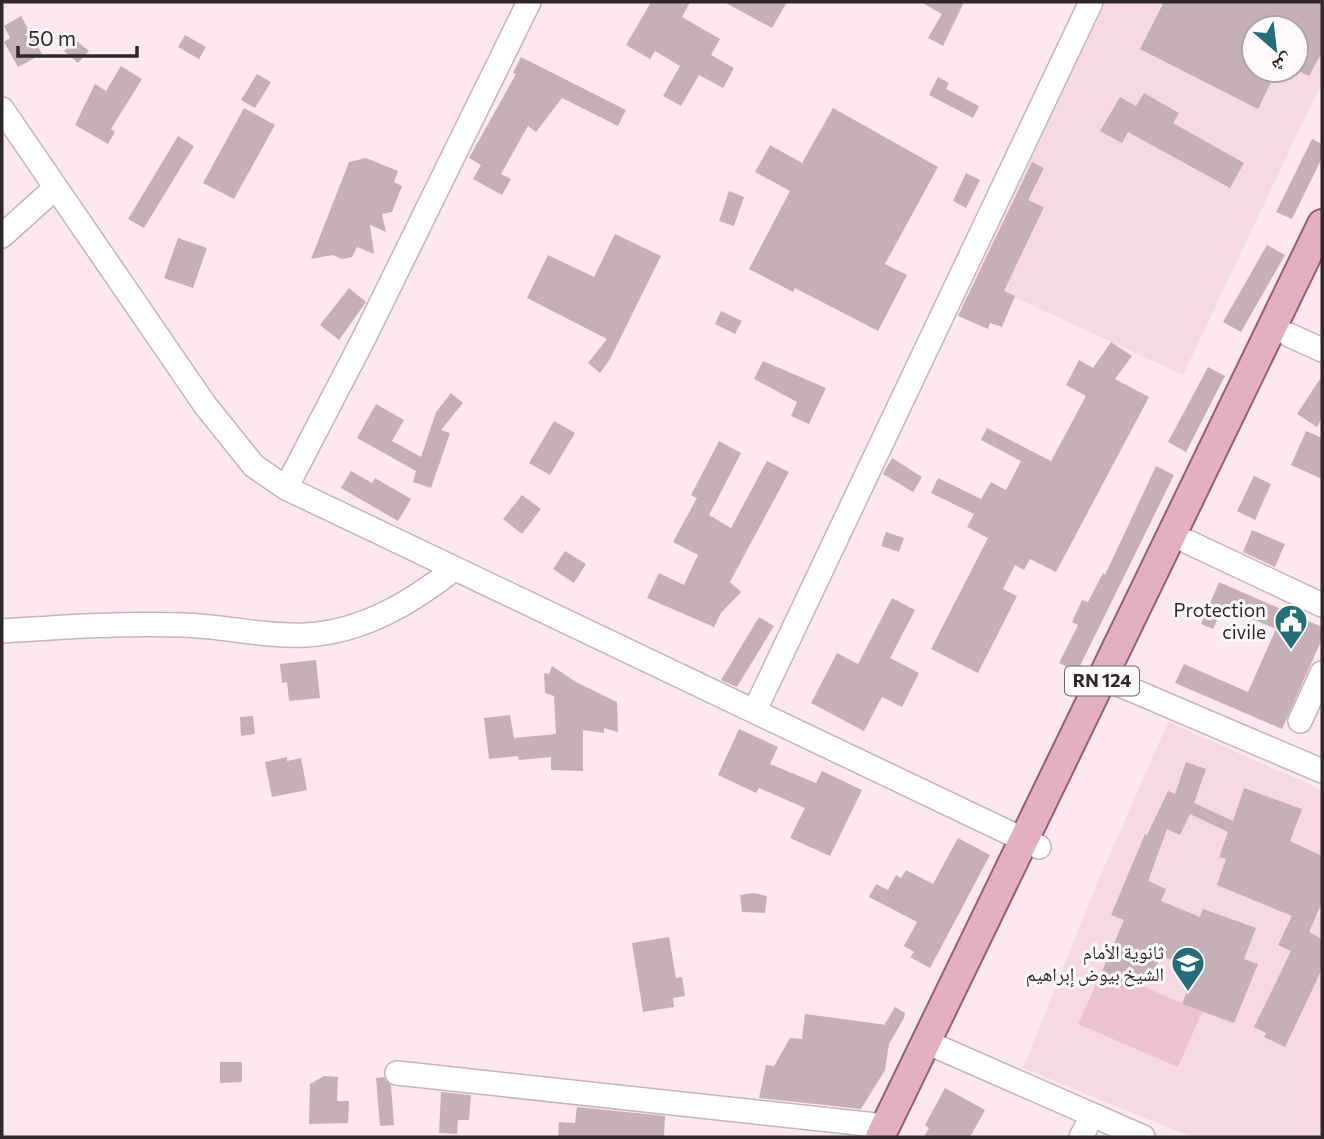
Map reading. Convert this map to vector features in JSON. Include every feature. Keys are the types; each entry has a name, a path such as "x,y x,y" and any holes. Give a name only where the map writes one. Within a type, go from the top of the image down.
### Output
{"main road":[{"name":"RN 124","path":"888,1133 940,1048 1032,843 1322,224"},
{"name":"RN 124","path":"888,1133 1032,843 1118,684 1322,268"}],"street":[{"path":"286,488 364,338 529,2"},
{"path":"755,710 1091,2"},
{"path":"2,108 54,189 205,405 254,466 286,488 1032,843"},
{"path":"2,236 54,189"},
{"path":"1289,335 1322,350"},
{"path":"1188,542 1322,605"},
{"path":"2,631 81,625 184,625 306,635 366,622 415,600 454,569"},
{"path":"1300,720 1322,673"},
{"path":"1118,684 1322,771"},
{"path":"940,1048 1143,1137"},
{"path":"397,1073 888,1133"},
{"path":"1081,1137 1092,1116"}],"shaded area":[{"path":"1105,2 1322,2 1322,82 1183,375 975,279"},
{"name":"ثانوية الأمام الشيخ بيوض إبراهيم","path":"1168,722 1322,790 1322,904 1318,915 1322,917 1322,1137 1192,1137 1023,1068 1092,895"},
{"path":"1103,969 1202,1012 1178,1067 1078,1024"}],"building":[{"path":"651,2 690,2 682,17 720,39 711,55 734,68 723,88 699,75 681,106 663,96 680,66 655,51 650,59 626,45"},
{"path":"724,2 787,2 772,28"},
{"path":"921,2 964,2 943,46 928,38 942,14"},
{"path":"1164,2 1322,2 1322,52 1310,74 1310,14 1240,14 1240,84 1270,84 1258,109 1140,49"},
{"path":"21,16 42,54 18,67 4,42 10,38 4,26"},
{"path":"185,35 206,47 199,59 178,47"},
{"path":"74,39 89,51 78,63 64,51"},
{"path":"521,57 626,110 618,126 562,98 536,132 528,126 501,174 511,179 502,195 473,179 481,165 469,158 516,74 513,73"},
{"path":"121,66 142,79 111,129 115,132 108,144 75,125 95,84 106,91"},
{"path":"257,74 271,82 255,108 241,100"},
{"path":"938,77 949,83 946,89 979,106 973,118 929,95"},
{"path":"1144,93 1179,113 1173,123 1244,163 1230,188 1128,132 1122,143 1100,131 1120,97 1136,106"},
{"path":"244,108 275,125 234,199 203,183"},
{"path":"833,108 938,167 885,264 907,275 878,331 795,288 793,292 749,269 790,191 755,172 770,145 802,163"},
{"path":"178,136 194,146 144,228 128,219"},
{"path":"1312,139 1322,144 1322,158 1292,219 1276,212"},
{"path":"366,158 398,171 394,182 402,186 392,212 382,214 386,232 370,225 374,254 357,247 352,257 342,259 333,255 311,259 349,162"},
{"path":"1032,162 1044,168 1028,200 1044,207 1004,291 1015,296 1002,327 990,323 988,329 958,316"},
{"path":"966,173 980,180 966,208 953,201"},
{"path":"729,191 744,197 734,226 719,221"},
{"path":"615,234 661,256 610,359 600,373 588,363 607,339 527,298 548,255 594,277"},
{"path":"178,238 207,248 193,288 164,278"},
{"path":"1267,245 1285,255 1241,332 1223,322"},
{"path":"349,288 366,302 339,340 320,325"},
{"path":"721,311 742,321 735,334 715,324"},
{"path":"1111,342 1132,356 1115,379 1149,397 1056,572 1030,559 1024,570 1015,565 1003,589 1017,596 978,673 931,649 988,538 967,527 974,514 931,493 938,478 981,499 991,482 1006,490 1021,461 981,440 987,428 1051,461 1086,396 1066,385 1079,360 1093,368"},
{"path":"763,361 826,388 809,424 791,416 797,402 754,379"},
{"path":"1208,367 1225,376 1186,452 1168,442"},
{"path":"1322,376 1322,418 1317,427 1297,414"},
{"path":"451,393 463,403 441,430 450,433 431,488 413,482 416,471 357,438 376,404 404,420 392,441 421,457 436,412"},
{"path":"554,421 575,433 550,475 529,463"},
{"path":"1306,431 1322,438 1322,479 1291,465"},
{"path":"719,441 741,453 709,515 731,528 767,461 789,472 730,582 741,592 721,613 714,627 647,598 659,573 684,585 698,555 673,542 697,498 691,495"},
{"path":"892,458 922,477 913,492 883,474"},
{"path":"1156,466 1174,475 1077,672 1059,663 1078,625 1072,622 1082,600 1088,602 1103,573 1105,575"},
{"path":"351,471 372,483 375,478 411,499 398,521 341,488"},
{"path":"1254,476 1271,484 1255,520 1237,511"},
{"path":"522,495 541,509 522,534 503,519"},
{"path":"1252,530 1285,544 1275,567 1243,552"},
{"path":"886,532 904,538 899,552 881,546"},
{"path":"565,551 586,564 574,583 553,569"},
{"name":"Protection civile","path":"1219,582 1322,627 1322,639 1282,729 1175,683 1184,664 1248,692 1276,629 1223,607 1213,629 1201,624"},
{"path":"892,598 915,610 890,658 919,673 902,707 882,697 864,731 811,703 837,653 858,664"},
{"path":"759,617 774,626 737,687 721,680"},
{"path":"316,660 320,698 289,701 287,682 282,683 280,664"},
{"path":"552,666 576,682 617,702 618,732 604,728 604,733 583,730 583,771 551,770 551,757 489,759 484,718 510,715 514,738 556,734 554,696 545,693 544,673 549,674"},
{"path":"253,716 255,734 241,736 240,717"},
{"path":"739,729 778,747 770,764 816,783 822,771 862,790 830,856 790,838 805,808 759,788 756,793 718,775"},
{"path":"287,757 287,761 301,758 307,790 272,797 265,762"},
{"path":"1186,762 1206,769 1194,803 1233,821 1244,788 1302,809 1290,841 1322,856 1322,902 1309,932 1322,939 1322,969 1285,1047 1264,1037 1266,1033 1254,1027 1291,951 1278,945 1292,916 1217,885 1226,859 1219,857 1228,832 1190,814 1180,835 1167,829 1148,881 1166,889 1161,901 1200,917 1203,909 1256,928 1244,959 1258,964 1234,1023 1182,1004 1196,969 1161,956 1149,983 1135,977 1131,986 1101,974 1124,920 1111,915 1145,834 1147,835 1168,791 1175,794"},
{"path":"958,838 990,855 930,968 910,957 914,952 904,946 917,922 869,897 876,884 888,890 896,875 901,878 906,870 933,884"},
{"path":"753,893 767,896 765,913 742,912 740,895"},
{"path":"669,937 676,978 682,977 685,996 673,998 674,1007 643,1012 632,943"},
{"path":"895,1007 905,1013 904,1018 889,1044 885,1070 861,1109 759,1098 766,1065 774,1066 790,1038 802,1039 805,1014 887,1025 885,1024"},
{"path":"220,1062 242,1062 242,1082 220,1083"},
{"path":"324,1076 338,1077 337,1101 349,1101 348,1123 309,1124 310,1084"},
{"path":"384,1077 391,1085 394,1125 380,1126 376,1078"},
{"path":"945,1088 985,1110 970,1137 924,1137 929,1128 925,1125"},
{"path":"441,1092 471,1095 469,1120 458,1120 457,1134 439,1133"},
{"path":"577,1107 665,1116 664,1137 558,1137 559,1122 575,1123"}],"place":[{"name":"Protection civile","path":"1291,651"},
{"name":"ثانوية الأمام الشيخ بيوض إبراهيم","path":"1188,993"}]}
